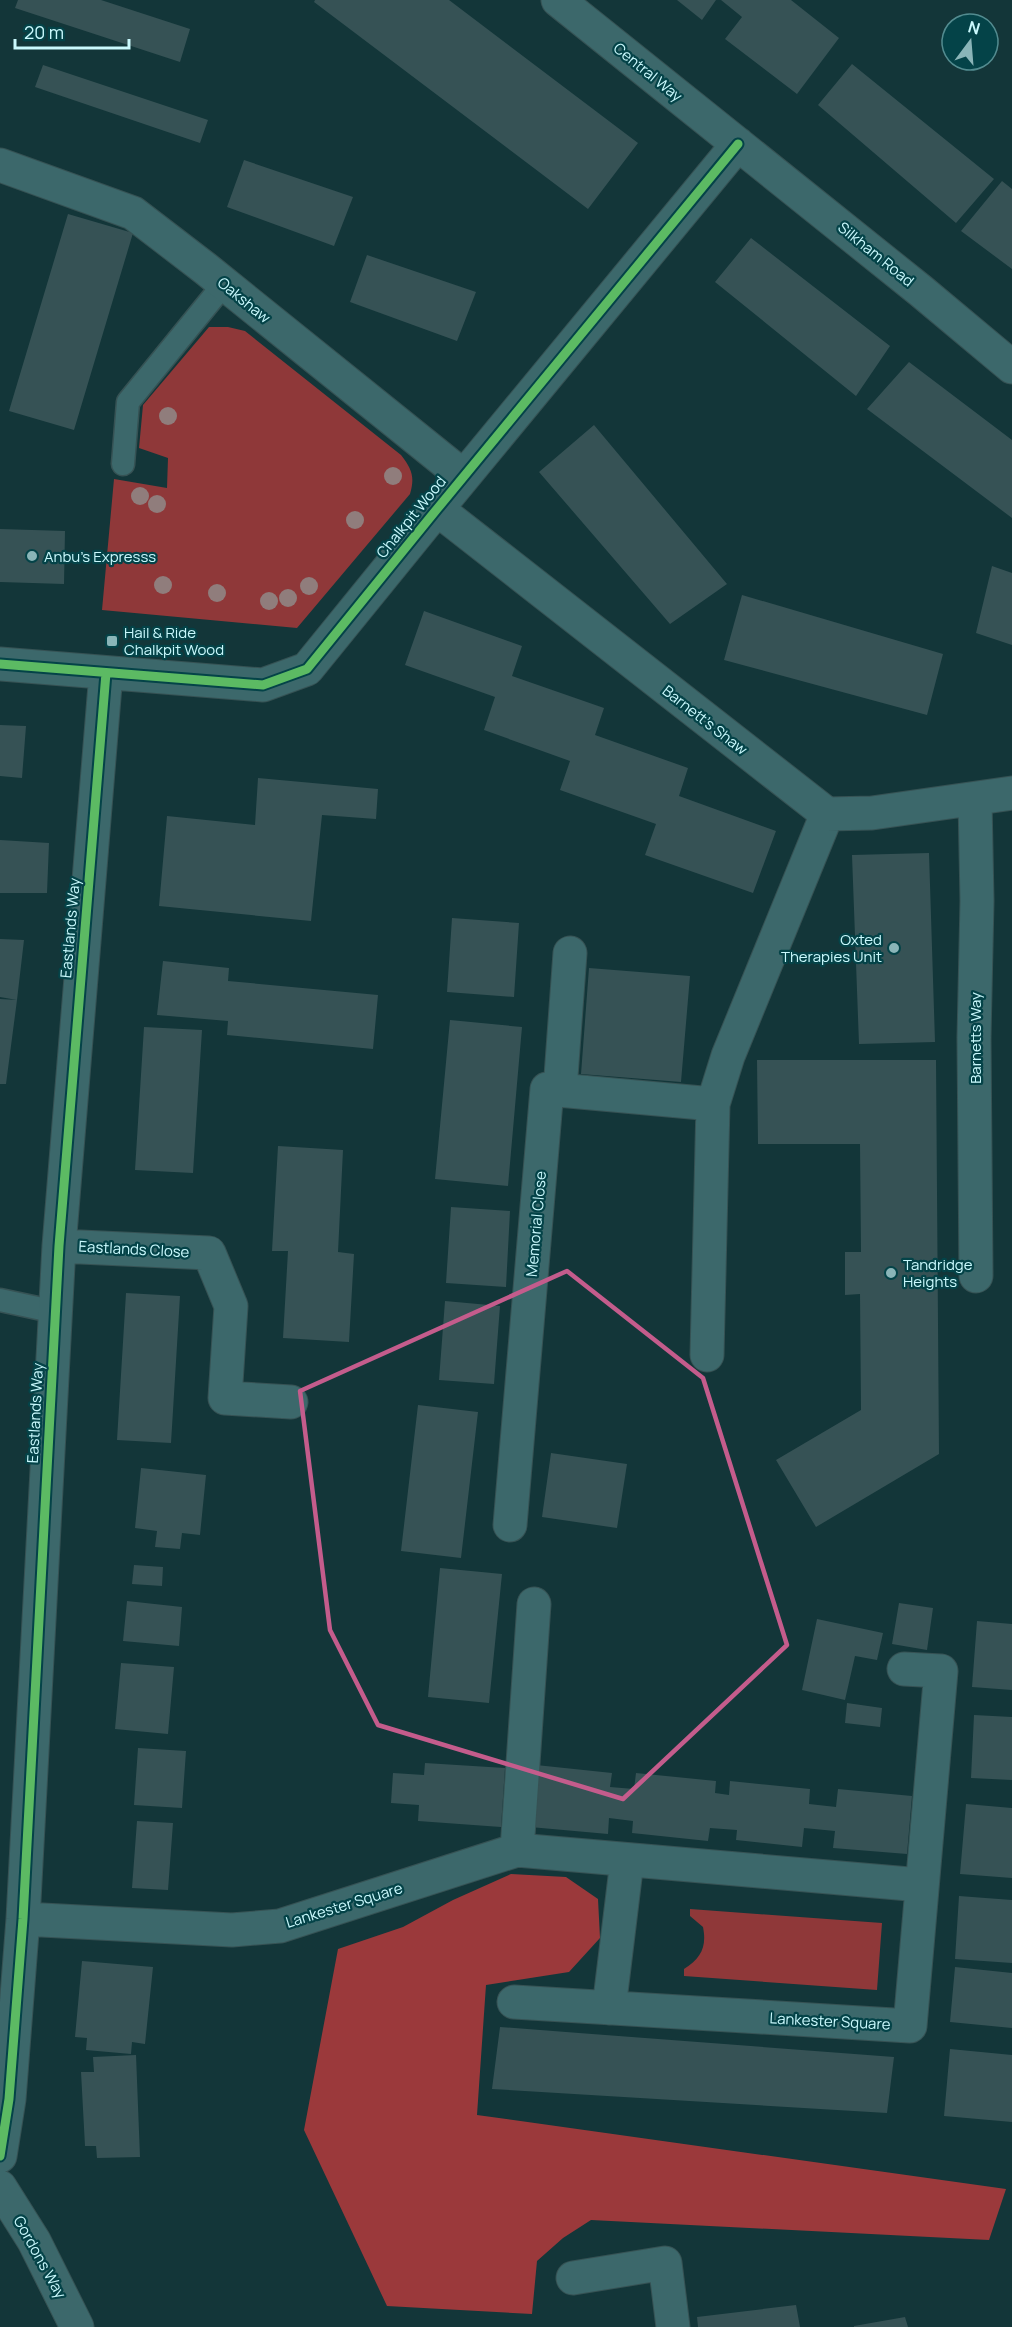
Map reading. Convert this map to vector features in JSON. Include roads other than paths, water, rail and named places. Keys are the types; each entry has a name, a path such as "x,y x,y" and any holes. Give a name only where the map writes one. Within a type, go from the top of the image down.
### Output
{"street":[{"name":"Central Way","path":"558,0 738,144"},
{"name":"Silkham Road","path":"738,144 1012,367"},
{"name":"Chalkpit Wood","path":"0,664 263,685 307,669 436,509 738,144"},
{"name":"Oakshaw","path":"0,165 133,213 463,477"},
{"name":"Barnett's Shaw","path":"436,509 827,814"},
{"name":"Eastlands Way","path":"0,2156 9,2099 23,1919 59,1246 106,673"},
{"path":"707,1356 713,1104 728,1056 827,814 872,813 1012,793"},
{"name":"Barnetts Way","path":"975,800 976,1276"},
{"path":"570,953 560,1090 713,1104"},
{"name":"Memorial Close","path":"510,1525 547,1089 560,1090"},
{"name":"Eastlands Close","path":"59,1246 209,1253 231,1306 225,1398 291,1401"},
{"path":"518,1851 534,1604"},
{"name":"Lankester Square","path":"514,2002 910,2026 941,1671 904,1669"},
{"name":"Lankester Square","path":"23,1919 232,1930 280,1926 518,1851 921,1885"},
{"path":"609,2008 627,1861"},
{"name":"Gordons Way","path":"0,2187 34,2241 77,2327"},
{"path":"573,2278 665,2263 673,2327"}],"lane":[{"path":"123,464 128,402 224,284"},
{"path":"0,1300 56,1312"}],"place":[{"name":"Anbu's Expresss","path":"32,556"},
{"name":"Hail & Ride Chalkpit Wood","path":"112,641"},
{"name":"Oxted Therapies Unit","path":"894,948"},
{"name":"Tandridge Heights","path":"891,1273"}]}
